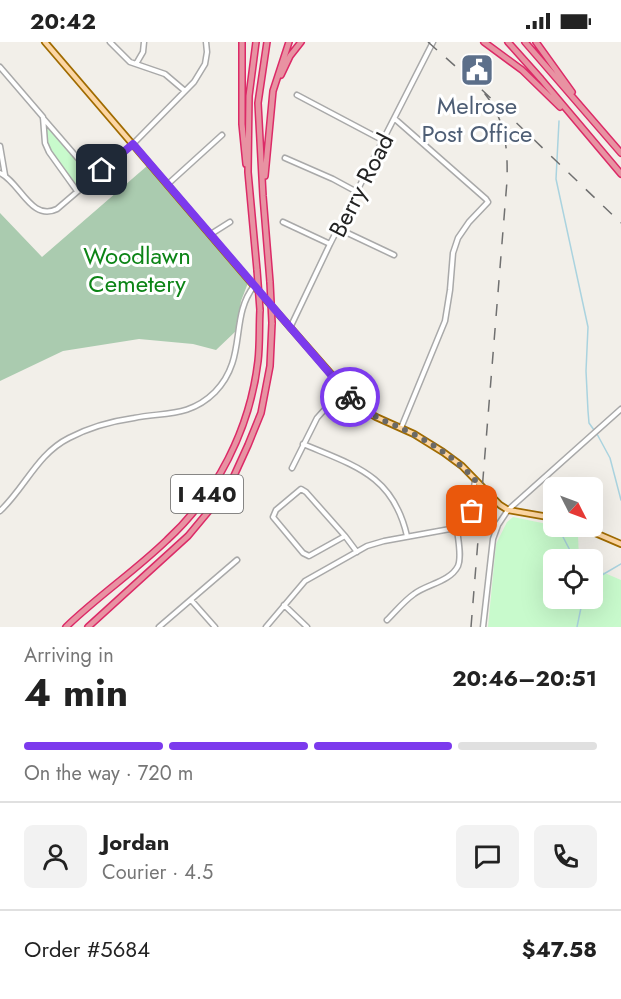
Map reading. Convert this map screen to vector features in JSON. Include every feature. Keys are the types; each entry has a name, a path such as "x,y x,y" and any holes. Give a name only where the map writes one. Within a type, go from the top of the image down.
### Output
{"highway":[{"path":"242,42 242,124 244,161 248,172"},
{"name":"I 440","path":"66,627 171,537 195,510 217,479 237,440 249,408 259,359 260,310 248,172 249,96 256,42"},
{"name":"I 440","path":"88,627 188,536 213,506 233,478 261,413 270,366 272,324 258,103 267,42"},
{"path":"263,196 270,112 276,80 289,42"},
{"path":"273,96 287,63 301,42"},
{"path":"484,42 522,70 581,126"},
{"path":"508,42 621,174"},
{"path":"525,42 621,153"},
{"path":"536,42 587,113"}],"main road":[{"path":"45,42 290,328 366,412 414,434 443,452 462,466 508,510 543,516"},
{"path":"603,536 621,544"}],"street":[{"path":"110,42 126,58 165,74 185,91"},
{"path":"136,64 144,42"},
{"path":"0,173 6,176 37,210 50,212 57,209 133,144 185,91 206,64 206,42"},
{"name":"Berry Road","path":"290,328 433,42"},
{"path":"0,67 94,177"},
{"path":"297,94 384,141"},
{"path":"43,117 45,143 49,152 78,191"},
{"path":"395,119 488,202 458,238 453,253 445,321 400,428"},
{"path":"168,184 222,135"},
{"path":"0,146 6,176"},
{"path":"285,158 357,192"},
{"path":"211,234 230,222"},
{"path":"283,222 330,244"},
{"path":"339,229 394,255"},
{"path":"0,511 17,493 35,467 49,452 67,439 87,430 135,417 183,411 207,399 223,382 233,363 244,302 254,286"},
{"path":"292,468 317,418 343,389"},
{"path":"483,627 493,539 498,525 508,510 621,409"},
{"path":"303,444 363,471 382,484 400,511 406,536"},
{"path":"266,627 309,578 357,552 377,542 457,529 470,520 475,480"},
{"path":"345,536 307,556 275,521 273,514 298,490 302,489 345,536 357,552"},
{"path":"387,620 416,592 451,575 458,566 457,529"},
{"path":"159,627 237,560"},
{"path":"191,600 215,627"},
{"path":"284,605 307,627"}],"green space":[{"path":"43,117 94,177 77,191 56,164 45,143"},
{"name":"Woodlawn Cemetery","path":"147,166 248,283 241,301 237,330 216,350 193,344 139,339 63,351 0,381 0,213 42,257"},
{"path":"513,517 543,523 543,537 578,537 579,549 543,549 543,609 603,609 603,572 621,580 621,627 488,627 496,544 507,522"}],"waterway":[{"path":"559,121 556,179 588,327 586,371 588,411 589,423 594,430"},
{"path":"597,434 610,458 621,500"},
{"path":"563,537 569,549"},
{"path":"603,574 621,564"},
{"path":"577,627 581,609"}],"railway":[{"path":"428,42 480,88 621,223"},
{"path":"471,627 507,181 507,155 500,120 480,88"}],"way so far":[{"path":"350,397 368,413 414,434 452,458 469,473 475,480 472,511"}],"place":[{"name":"Melrose Post Office","path":"477,70"}],"route":[{"path":"102,170 133,144 350,397"}]}
